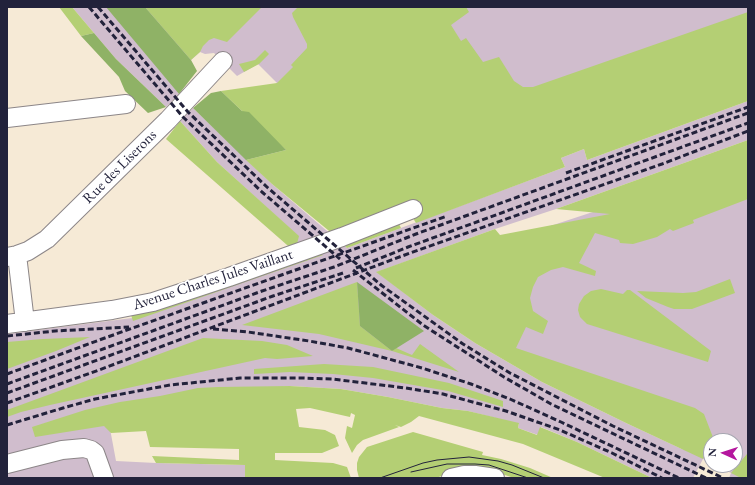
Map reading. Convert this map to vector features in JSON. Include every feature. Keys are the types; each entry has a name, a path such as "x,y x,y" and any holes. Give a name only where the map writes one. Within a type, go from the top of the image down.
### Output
{"street":[{"name":"Rue des Liserons","path":"12,256 28,251 47,239 168,120 223,61"},
{"path":"7,118 126,104"},
{"name":"Avenue Charles Jules Vaillant","path":"7,324 112,310 152,302 342,237 413,209"},
{"path":"12,256 25,322"},
{"path":"7,464 62,450 75,448 91,450 95,453 104,478"},
{"path":"453,478 475,475 495,478"}],"shaded area":[{"path":"72,7 114,7 140,38 179,94 166,107 116,59"},
{"path":"145,7 748,7 748,70 360,226 249,112 277,83 258,64 237,76 214,53 205,54 200,52 191,60"},
{"path":"748,101 748,140 377,272 433,315 475,343 542,382 684,450 392,278 748,161 748,478 729,478 731,473 743,473 743,433 703,433 703,459 693,478 652,478 577,442 541,427 538,435 518,428 519,424 468,411 442,408 341,389 290,386 106,407 116,461 245,465 245,478 7,478 7,334 140,317 293,261 298,236 217,162 180,121 193,108 272,184 347,248 565,167 561,158 584,149 587,160"}],"green space":[{"path":"59,7 72,7 94,33 81,36"},
{"path":"106,7 145,7 191,60 197,71 179,94"},
{"path":"145,7 262,7 227,42 214,38 209,40 200,52 191,60"},
{"path":"298,7 466,7 469,12 451,25 461,41 466,38 483,62 499,57 514,81 523,87 533,87 748,12 748,101 587,160 584,149 561,158 565,167 416,223 411,215 421,210 420,201 334,235 272,184 246,160 286,150 221,91 277,83 293,67 291,65 307,48 307,44 292,13"},
{"path":"94,33 116,59 166,107 148,113 125,91 119,77 81,36"},
{"path":"265,50 269,54 259,64 244,72 239,64 255,60"},
{"path":"221,91 242,111 249,112 286,150 246,160 193,108 211,93"},
{"path":"180,121 217,162 299,236 295,252 166,139"},
{"path":"748,140 748,199 693,220 694,223 673,231 670,229 657,237 633,244 620,243 619,240 595,233 579,263 596,271 595,276 563,267 551,270 538,277 530,298 533,311 548,321 543,334 526,327 516,348 695,408 704,414 711,433 703,433 703,459 542,382 475,343 433,315 376,272 495,229 500,235 610,214 556,209"},
{"path":"397,220 401,228 347,248 340,241"},
{"path":"316,250 323,255 133,321 130,312"},
{"path":"730,279 735,293 692,309 674,309 646,298 637,291 683,293 696,292"},
{"path":"357,282 360,326 392,351 319,334 242,325"},
{"path":"357,282 424,331 392,351 360,326"},
{"path":"601,289 623,294 627,290 630,290 711,351 708,362 587,324 580,317 578,310 579,304 584,296 591,291"},
{"path":"90,337 56,351 7,369 7,342"},
{"path":"203,338 262,341 287,345 313,356 277,359 265,358 50,405 7,417 7,410"},
{"path":"420,344 459,372 392,351 396,348 412,355"},
{"path":"324,364 373,367 449,383 503,401 503,407 448,391 373,378 290,372 254,374 254,369"},
{"path":"290,386 341,389 442,408 468,411 519,423 518,428 537,435 540,427 577,442 652,478 605,478 523,444 419,416 401,427 395,425 399,427 363,440 357,445 352,453 345,438 347,426 352,428 355,415 351,413 350,417 310,408 296,409 299,427 325,430 335,435 339,446 322,453 275,453 275,460 333,463 347,467 351,478 245,478 245,465 156,463 152,456 239,460 239,449 150,447 146,431 111,433 104,426 35,437 32,427 85,410 198,388"},
{"path":"413,432 483,452 482,455 530,468 553,478 514,478 493,471 450,473 436,478 359,478 357,463 359,457 367,447"},
{"path":"747,454 748,478 741,478 731,473 743,473 743,459"}],"tram line":[{"path":"380,478 423,463 469,457 498,461 544,478"},
{"path":"411,472 447,464 475,464 489,465 528,478"}],"railway":[{"path":"89,7 183,117 262,192 340,259"},
{"path":"98,7 188,112 268,188 381,285 463,344 510,373 613,426 723,478"},
{"path":"566,173 748,107"},
{"path":"7,384 262,291 334,267 416,234 748,113"},
{"path":"356,268 408,247 748,123"},
{"path":"7,403 410,253 662,164 748,131"},
{"path":"7,374 447,216"},
{"path":"353,270 423,325 504,377 551,404 706,478"},
{"path":"7,393 273,296 343,273"},
{"path":"7,336 55,331 129,327"},
{"path":"213,329 248,332 348,348 422,368 510,399 679,478"},
{"path":"7,425 95,399 170,385 240,378 332,379 443,394 506,411 560,430 612,453 662,478"}]}
